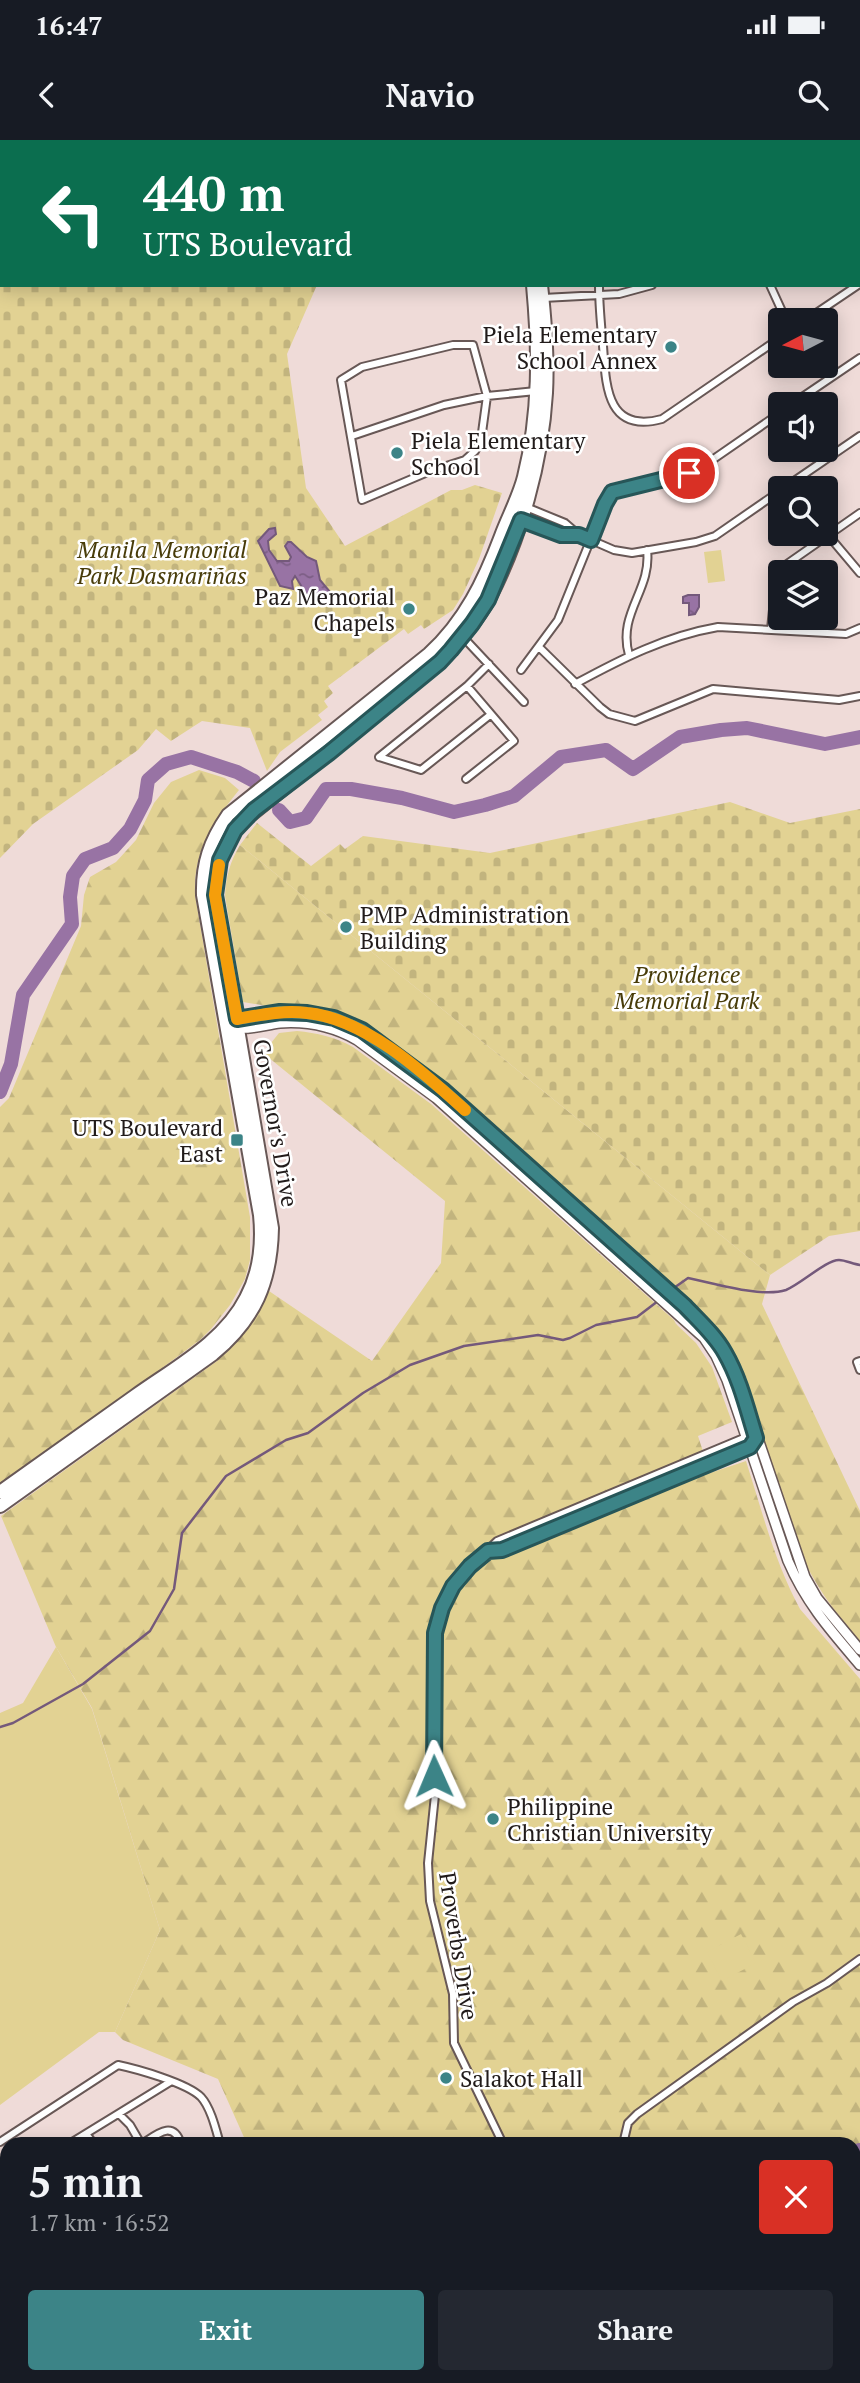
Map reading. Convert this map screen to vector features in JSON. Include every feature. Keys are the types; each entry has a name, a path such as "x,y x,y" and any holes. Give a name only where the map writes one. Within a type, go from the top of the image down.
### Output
{"highway":[{"name":"Governor's Drive","path":"0,1492 205,1345 229,1322 246,1300 260,1263 261,1230 215,895 215,883 225,848 250,805 440,662 463,637 488,600 539,450 542,391 538,292"},
{"name":"Governor's Drive","path":"277,785 302,755 429,654 452,630 482,584 517,511"},
{"name":"Governor's Drive","path":"0,1506 213,1354 239,1330 256,1305 270,1265 272,1228 234,1025"}],"main road":[{"path":"234,1025 280,1012 307,1013 334,1018 362,1030 443,1090 653,1286 710,1332 725,1351 736,1374 751,1437 805,1577 817,1598 860,1650"},
{"path":"751,1437 750,1447 797,1581 823,1622 860,1665"}],"street":[{"path":"599,287 607,391 617,410 631,420 648,423 662,419 768,346"},
{"path":"538,292 599,295 619,294 645,287"},
{"path":"771,287 781,308"},
{"path":"824,308 855,287"},
{"path":"453,345 473,345 487,396 481,440 475,451 465,460 428,472 362,500 352,436 341,380 362,367 453,345"},
{"path":"810,392 860,358"},
{"path":"352,436 444,405 487,396 542,391"},
{"path":"521,670 540,648 558,620 612,492 689,473 702,467 768,420"},
{"path":"801,476 860,436"},
{"path":"517,511 565,523 579,535 625,552 696,542 715,536 768,499"},
{"path":"517,511 561,535 579,535"},
{"path":"838,529 860,513"},
{"path":"793,560 813,546"},
{"path":"837,546 860,573"},
{"path":"629,655 625,629 649,566 647,550"},
{"path":"575,684 629,655 678,636 718,627 768,629"},
{"path":"786,630 846,634 860,628"},
{"path":"463,637 524,702"},
{"path":"540,648 609,714 628,721 646,718 667,706 713,689 839,700 860,696"},
{"path":"489,664 467,687 379,757 421,770 490,715"},
{"path":"466,779 514,741 467,687"},
{"path":"859,1362 860,1370"},
{"name":"Proverbs Drive","path":"500,2137 454,2043 453,1994 430,1901 428,1863 435,1795 435,1633 442,1608 453,1586 470,1566 498,1541 751,1437"},
{"name":"Proverbs Drive","path":"488,1551 502,1550 750,1447"},
{"path":"625,2137 628,2123 637,2114 793,2002 827,1983 860,1959"},
{"path":"6,2137 118,2065 141,2070 186,2088 202,2098 217,2137"},
{"path":"83,2137 170,2082"},
{"path":"119,2114 130,2124 138,2137"},
{"path":"152,2137 163,2130 170,2130 178,2137"}],"green space":[{"name":"Manila Memorial Park Dasmariñas","path":"0,287 316,287 287,354 306,488 345,546 451,490 462,490 475,485 502,493 479,559 463,594 453,610 424,629 421,625 408,634 404,629 328,686 333,693 324,701 328,707 318,715 322,720 280,752 267,771 250,728 202,721 171,741 156,729 138,750 33,824 0,858"},
{"path":"721,550 725,581 708,583 704,552"},
{"path":"199,770 225,778 239,790 206,838 197,865 195,895 250,1217 250,1260 245,1279 230,1305 200,1340 0,1488 0,1107 9,1098 81,926 84,895 90,877 116,862 136,840 154,803 171,782"},
{"name":"Providence Memorial Park","path":"730,802 790,823 860,809 860,1231 829,1236 770,1275 240,845 257,823 311,866 340,844 345,849 363,836 490,853"},
{"path":"240,845 770,1275 762,1304 860,1511 860,1641 827,1600 801,1554 742,1371 715,1326 448,1085 366,1023 321,1008 299,1005 273,1007 243,1002 225,896 229,869"},
{"name":"Philippine Christian University","path":"279,1033 312,1033 353,1047 431,1104 674,1320 696,1343 712,1367 732,1422 698,1436 710,1473 746,1461 776,1555 800,1609 860,1679 860,2137 244,2137 218,2079 123,2040 115,2032 160,1930 92,1708 56,1647 1,1516 217,1361 247,1329 269,1291 372,1361 441,1263 445,1201 263,1053"},
{"path":"56,1647 92,1709 160,1930 115,2032 99,2032 0,2105 0,1713 23,1703"},
{"path":"741,1934 756,1963 722,1981 707,1952"}],"water":[{"path":"275,528 276,534 268,541 269,550 277,561 289,561 291,557 285,546 291,542 307,557 316,561 320,580 331,593 325,602 315,603 295,576 292,581 293,589 280,586 258,541 269,529"},
{"path":"699,595 699,607 695,614 689,615 689,603 683,603 683,597"}],"waterway":[{"path":"279,810 290,822 306,818 326,789 351,789 402,798 454,812 514,796 561,757 606,750 633,769 680,737 721,730 747,728 825,744 860,737"},
{"path":"0,1092 11,1064 23,995 72,924 70,897 73,876 85,859 113,848 130,829 145,800 148,780 166,764 191,757 237,772 254,781"},
{"path":"671,1290 688,1278 751,1291 776,1292 792,1287 834,1261 860,1265"},
{"path":"0,1727 13,1723 83,1684 150,1631 174,1589 182,1533 226,1476 286,1440 308,1433 363,1393 410,1365 464,1346 538,1335 563,1340 596,1325 637,1317 658,1301"}],"slow traffic":[{"path":"219,865 215,895 237,1019 294,1012 320,1014 346,1022 384,1045 465,1110"}],"place":[{"name":"Piela Elementary School Annex","path":"671,347"},
{"name":"Piela Elementary School","path":"397,453"},
{"name":"Paz Memorial Chapels","path":"409,609"},
{"name":"PMP Administration Building","path":"346,927"},
{"name":"UTS Boulevard East","path":"237,1140"},
{"name":"Philippine Christian University","path":"493,1819"},
{"name":"Salakot Hall","path":"446,2078"}],"route":[{"path":"434,1776 435,1633 442,1608 453,1586 470,1566 488,1551 502,1550 750,1447 756,1438 736,1374 725,1351 710,1332 685,1306 443,1090 384,1045 346,1022 320,1014 294,1012 237,1019 215,895 217,871 235,830 254,810 311,768 440,662 463,637 488,600 521,520 561,535 579,535 591,540 612,492 689,473"}]}
